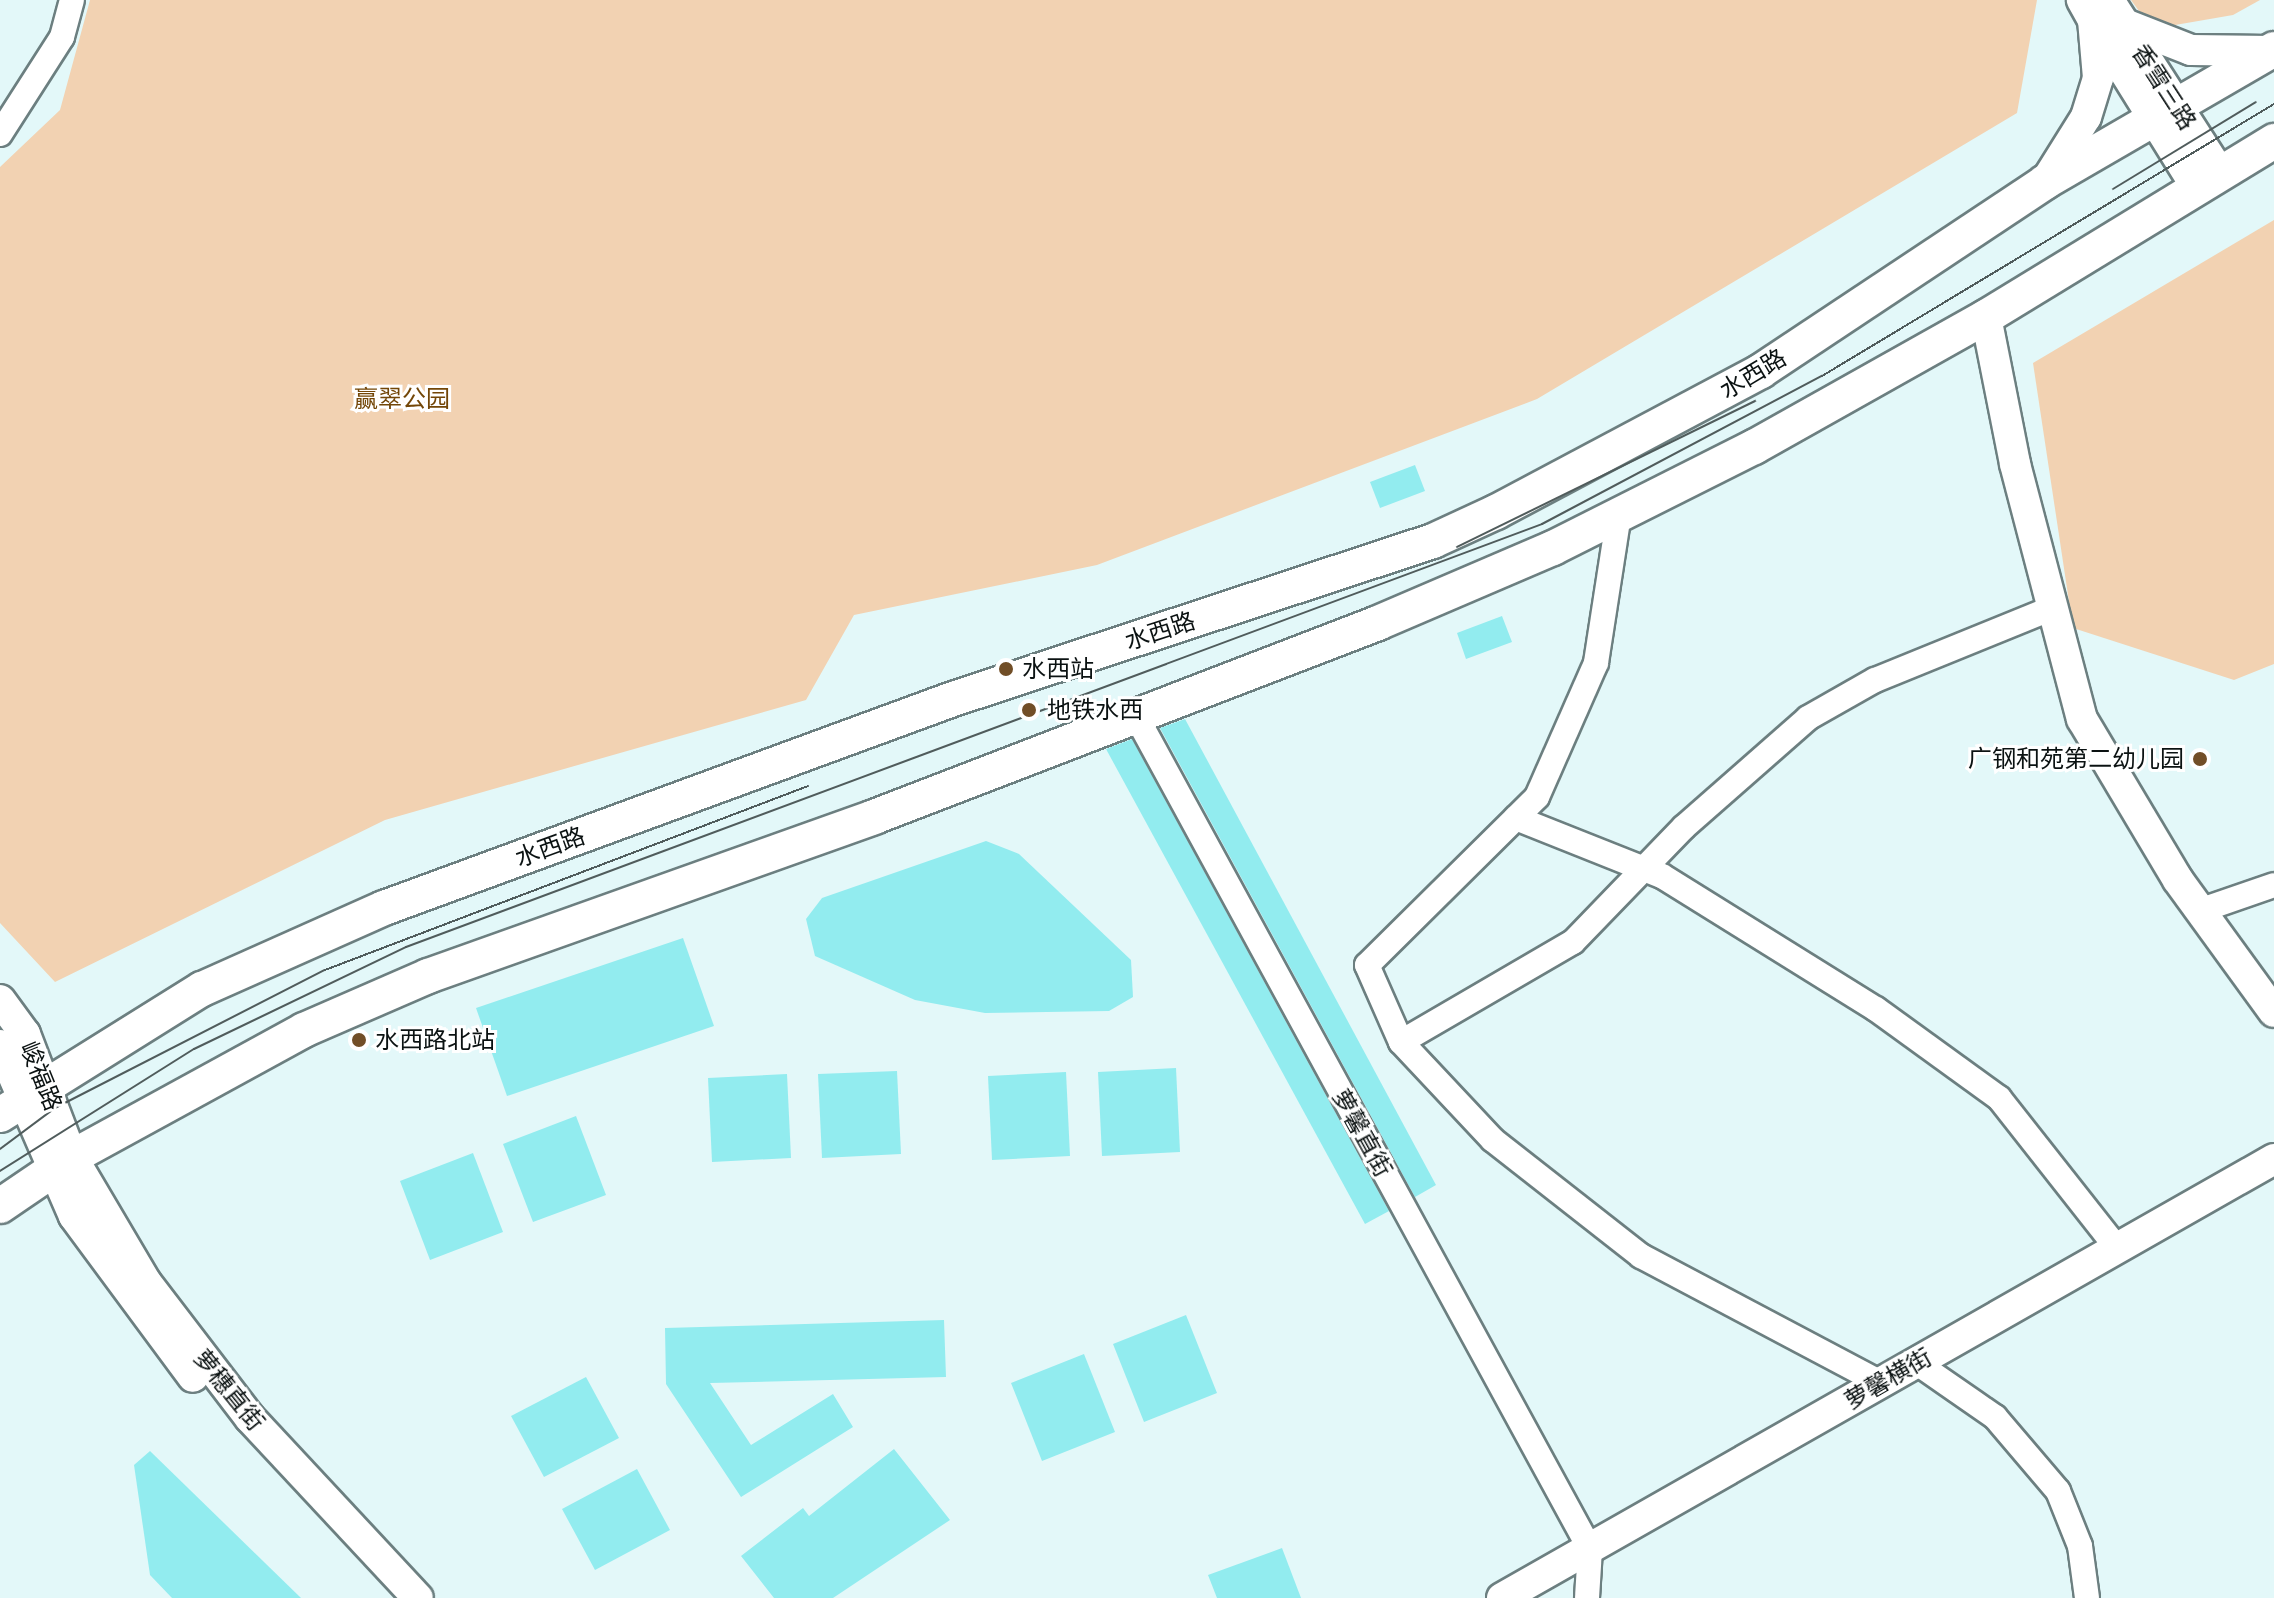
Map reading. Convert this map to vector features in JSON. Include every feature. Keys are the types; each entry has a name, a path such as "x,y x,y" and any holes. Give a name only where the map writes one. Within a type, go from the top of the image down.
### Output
{"main road":[{"name":"水西路","path":"23,1099 202,989 384,908 953,699 1433,541 1761,371 2045,182 2272,50"},
{"path":"0,1206 62,1164 304,1030 428,976 1136,716 1453,593 1619,514 1986,317 2274,141"}],"street":[{"path":"0,134 62,37 72,0"},
{"path":"2045,182 2092,104 2099,60 2101,11 2191,50 2272,50"},
{"name":"香雪三路","path":"2101,11 2208,181"},
{"path":"1986,317 2050,609 2082,719 2199,911 2274,1012"},
{"path":"1619,514 1596,663 1537,797 1367,965 1401,1042 1493,1140 1641,1256 1881,1383"},
{"path":"1401,1042 1573,942 1644,869 1808,718 1875,680 2050,609"},
{"name":"萝馨直街","path":"1136,716 1590,1549"},
{"path":"1516,818 1644,869 1876,1009 1999,1098 2117,1248"},
{"path":"2199,911 2274,885"},
{"name":"峻福路","path":"0,1000 25,1034 23,1099"},
{"name":"峻福路","path":"0,1045 23,1099 62,1164"},
{"name":"萝馨横街","path":"1502,1598 2274,1159"},
{"name":"萝穗直街","path":"62,1164 165,1343 399,1598"},
{"name":"萝穗直街","path":"62,1164 240,1406 418,1598"},
{"path":"1917,1363 1995,1417 2058,1491 2080,1546 2087,1598"},
{"path":"1587,1598 1590,1549"}],"green space":[{"name":"赢翠公园","path":"90,0 2037,0 2017,113 1537,399 1097,565 854,615 806,700 385,820 55,982 0,923 0,167 60,110"},
{"path":"2131,0 2260,0 2233,15 2152,29"},
{"path":"2274,220 2274,664 2234,680 2073,628 2033,363"}],"building":[{"path":"1415,465 1425,491 1380,508 1370,482"},
{"path":"1502,616 1512,642 1466,659 1457,633"},
{"path":"1185,719 1436,1185 1415,1197 1160,728"},
{"path":"1132,739 1389,1211 1365,1224 1106,749"},
{"path":"986,841 1019,854 1131,960 1133,997 1109,1011 985,1013 915,1000 815,956 806,919 822,898"},
{"path":"683,938 714,1026 507,1096 476,1008"},
{"path":"1176,1068 1180,1152 1102,1156 1098,1072"},
{"path":"897,1071 901,1154 822,1158 818,1074"},
{"path":"1066,1072 1070,1156 992,1160 988,1076"},
{"path":"787,1074 791,1158 712,1162 708,1078"},
{"path":"576,1116 606,1195 533,1222 503,1144"},
{"path":"473,1153 503,1232 430,1260 400,1181"},
{"path":"1186,1315 1217,1393 1144,1422 1113,1344"},
{"path":"944,1320 946,1377 710,1383 751,1445 833,1394 853,1427 741,1497 666,1384 665,1328"},
{"path":"1084,1354 1115,1432 1042,1461 1011,1383"},
{"path":"586,1377 619,1438 544,1477 511,1416"},
{"path":"894,1449 950,1520 833,1598 774,1598 741,1556 803,1508 809,1516"},
{"path":"150,1451 301,1598 172,1598 150,1575 134,1465"},
{"path":"637,1469 670,1530 595,1570 562,1509"},
{"path":"1282,1548 1301,1598 1217,1598 1208,1575"}],"tram line":[{"path":"2113,189 2256,102"},
{"path":"0,1171 194,1049 406,947 1542,524 1822,376 2274,104"},
{"path":"1457,547 1755,401"},
{"path":"0,1149 55,1108 325,970 808,786"}],"place":[{"name":"水西站","path":"1006,669"},
{"name":"地铁水西","path":"1029,710"},
{"name":"广钢和苑第二幼儿园","path":"2200,759"},
{"name":"水西路北站","path":"359,1040"}]}
